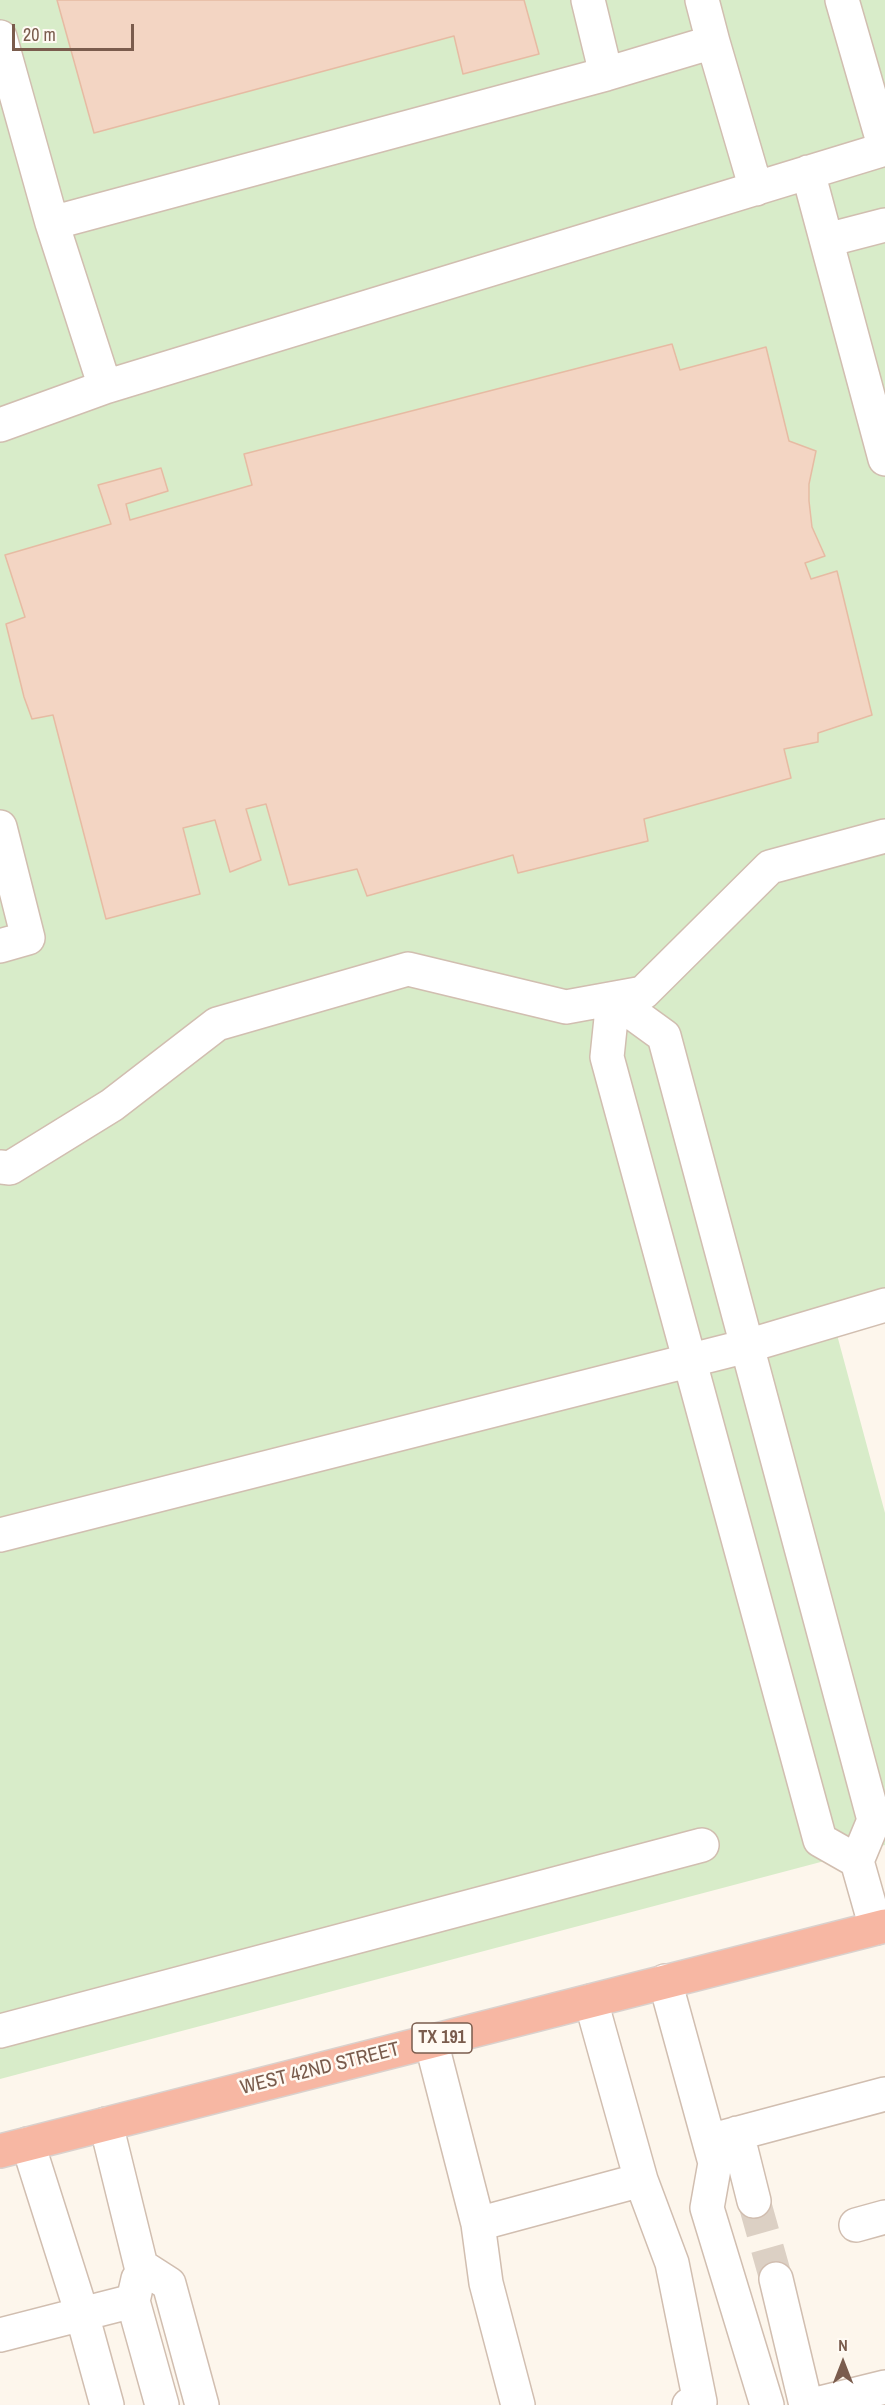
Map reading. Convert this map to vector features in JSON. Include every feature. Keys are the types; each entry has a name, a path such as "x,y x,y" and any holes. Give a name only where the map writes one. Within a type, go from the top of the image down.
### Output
{"highway":[{"name":"WEST 42ND STREET","path":"14,2148 880,1927"}],"lane":[{"path":"588,0 606,74"},
{"path":"702,0 756,189"},
{"path":"0,425 105,387 885,149 842,0"},
{"path":"0,37 52,223 105,387"},
{"path":"52,223 606,74 713,42"},
{"path":"808,172 885,459"},
{"path":"827,240 885,225"},
{"path":"0,827 28,938 0,946"},
{"path":"0,1167 10,1168 112,1105 217,1024 408,969 566,1007 642,993 770,867 885,836"},
{"path":"613,999 664,1036 874,1820 857,1861"},
{"path":"613,999 607,1057 820,1840 857,1861 880,1927"},
{"path":"0,1535 747,1346 885,1305"},
{"path":"0,2031 702,1845"},
{"path":"665,1981 723,2137 754,2200"},
{"path":"591,2001 641,2180 672,2263 700,2402 690,2405"},
{"path":"431,2041 478,2224 486,2283 518,2405"},
{"path":"723,2137 885,2094"},
{"path":"106,2124 141,2266 133,2301 162,2405"},
{"path":"723,2137 715,2163 707,2208 767,2405"},
{"path":"14,2148 82,2314 107,2405"},
{"path":"478,2224 641,2180"},
{"path":"141,2266 169,2284 202,2405"},
{"path":"776,2278 806,2405"},
{"path":"0,2335 133,2301"},
{"path":"812,2405 885,2387"}],"green space":[{"path":"0,0 885,0 885,1289 829,1305 885,1513 885,1845 0,2079"}],"building":[{"path":"57,0 524,0 539,54 463,74 454,36 94,133"},
{"path":"672,344 680,370 766,347 789,441 816,451 809,484 809,501 812,527 825,556 805,563 811,579 837,571 872,715 818,733 818,742 784,749 791,778 644,819 648,841 518,873 513,855 367,896 357,869 289,885 266,804 246,809 261,860 230,872 215,820 183,828 200,894 106,919 53,715 32,719 24,697 6,624 25,617 5,555 111,524 98,485 161,468 168,491 126,504 130,520 252,485 244,454"}],"tunnel":[{"path":"754,2201 776,2279"}]}
